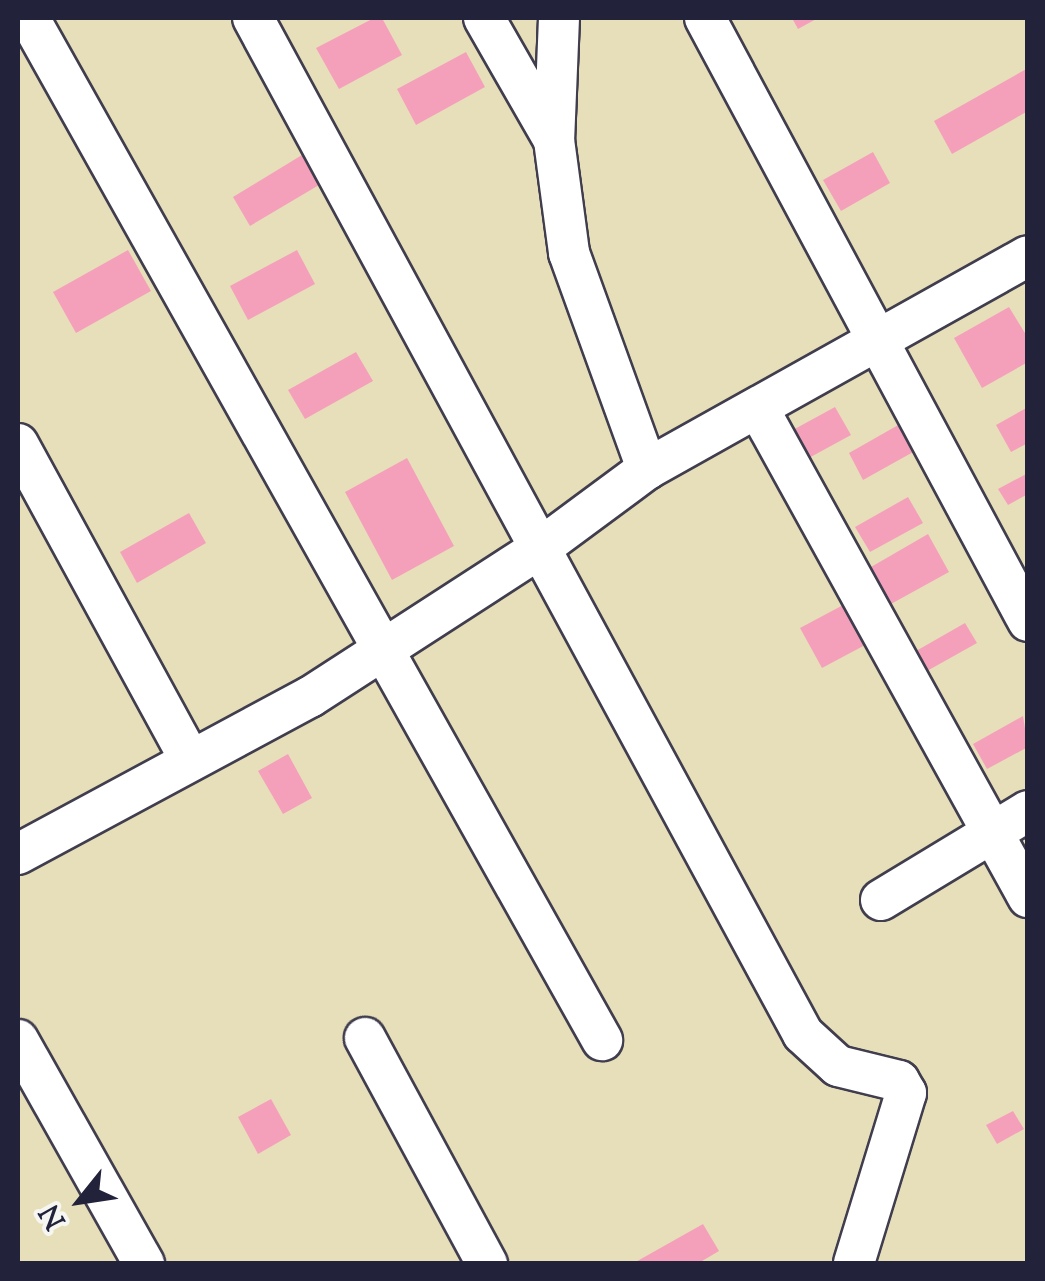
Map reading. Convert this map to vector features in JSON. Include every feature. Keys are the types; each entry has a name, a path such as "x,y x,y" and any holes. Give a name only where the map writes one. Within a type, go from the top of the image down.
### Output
{"street":[{"path":"253,18 804,1034 838,1066 899,1081 905,1106 854,1263"},
{"path":"484,18 554,140"},
{"path":"558,18 554,140 565,233 583,305 656,464"},
{"path":"704,18 874,343 1028,621"},
{"path":"28,32 384,651 602,1040"},
{"path":"18,854 384,651 539,549 656,464 1024,265"},
{"path":"758,408 1028,897"},
{"path":"18,444 190,759"},
{"path":"881,900 1028,811"},
{"path":"365,1038 487,1264"},
{"path":"18,1040 144,1264"}],"building":[{"path":"374,18 382,18 402,55 339,89 316,48"},
{"path":"792,18 818,18 798,29"},
{"path":"466,52 485,87 416,125 397,89"},
{"path":"1028,68 1028,111 952,154 934,121"},
{"path":"873,152 890,183 841,211 823,180"},
{"path":"302,155 319,185 250,226 233,197"},
{"path":"128,250 151,291 76,333 53,292"},
{"path":"297,250 315,284 248,320 230,286"},
{"path":"1009,307 1028,338 1028,362 982,388 954,338"},
{"path":"356,352 373,381 305,419 288,390"},
{"path":"835,407 851,435 807,459 791,431"},
{"path":"1028,407 1028,443 1011,452 996,425"},
{"path":"900,424 915,451 863,480 849,453"},
{"path":"407,458 454,546 392,580 345,492"},
{"path":"1028,473 1028,494 1008,505 998,489"},
{"path":"908,497 923,523 870,552 855,527"},
{"path":"189,513 206,543 137,583 120,552"},
{"path":"928,534 949,572 891,604 871,567"},
{"path":"860,596 882,636 822,668 800,628"},
{"path":"965,623 977,643 927,671 916,651"},
{"path":"1023,716 1028,747 987,769 973,744"},
{"path":"288,754 312,798 283,814 258,771"},
{"path":"271,1099 291,1135 258,1154 238,1117"},
{"path":"1013,1111 1024,1129 997,1144 986,1125"},
{"path":"703,1224 719,1251 697,1264 632,1264"}]}
